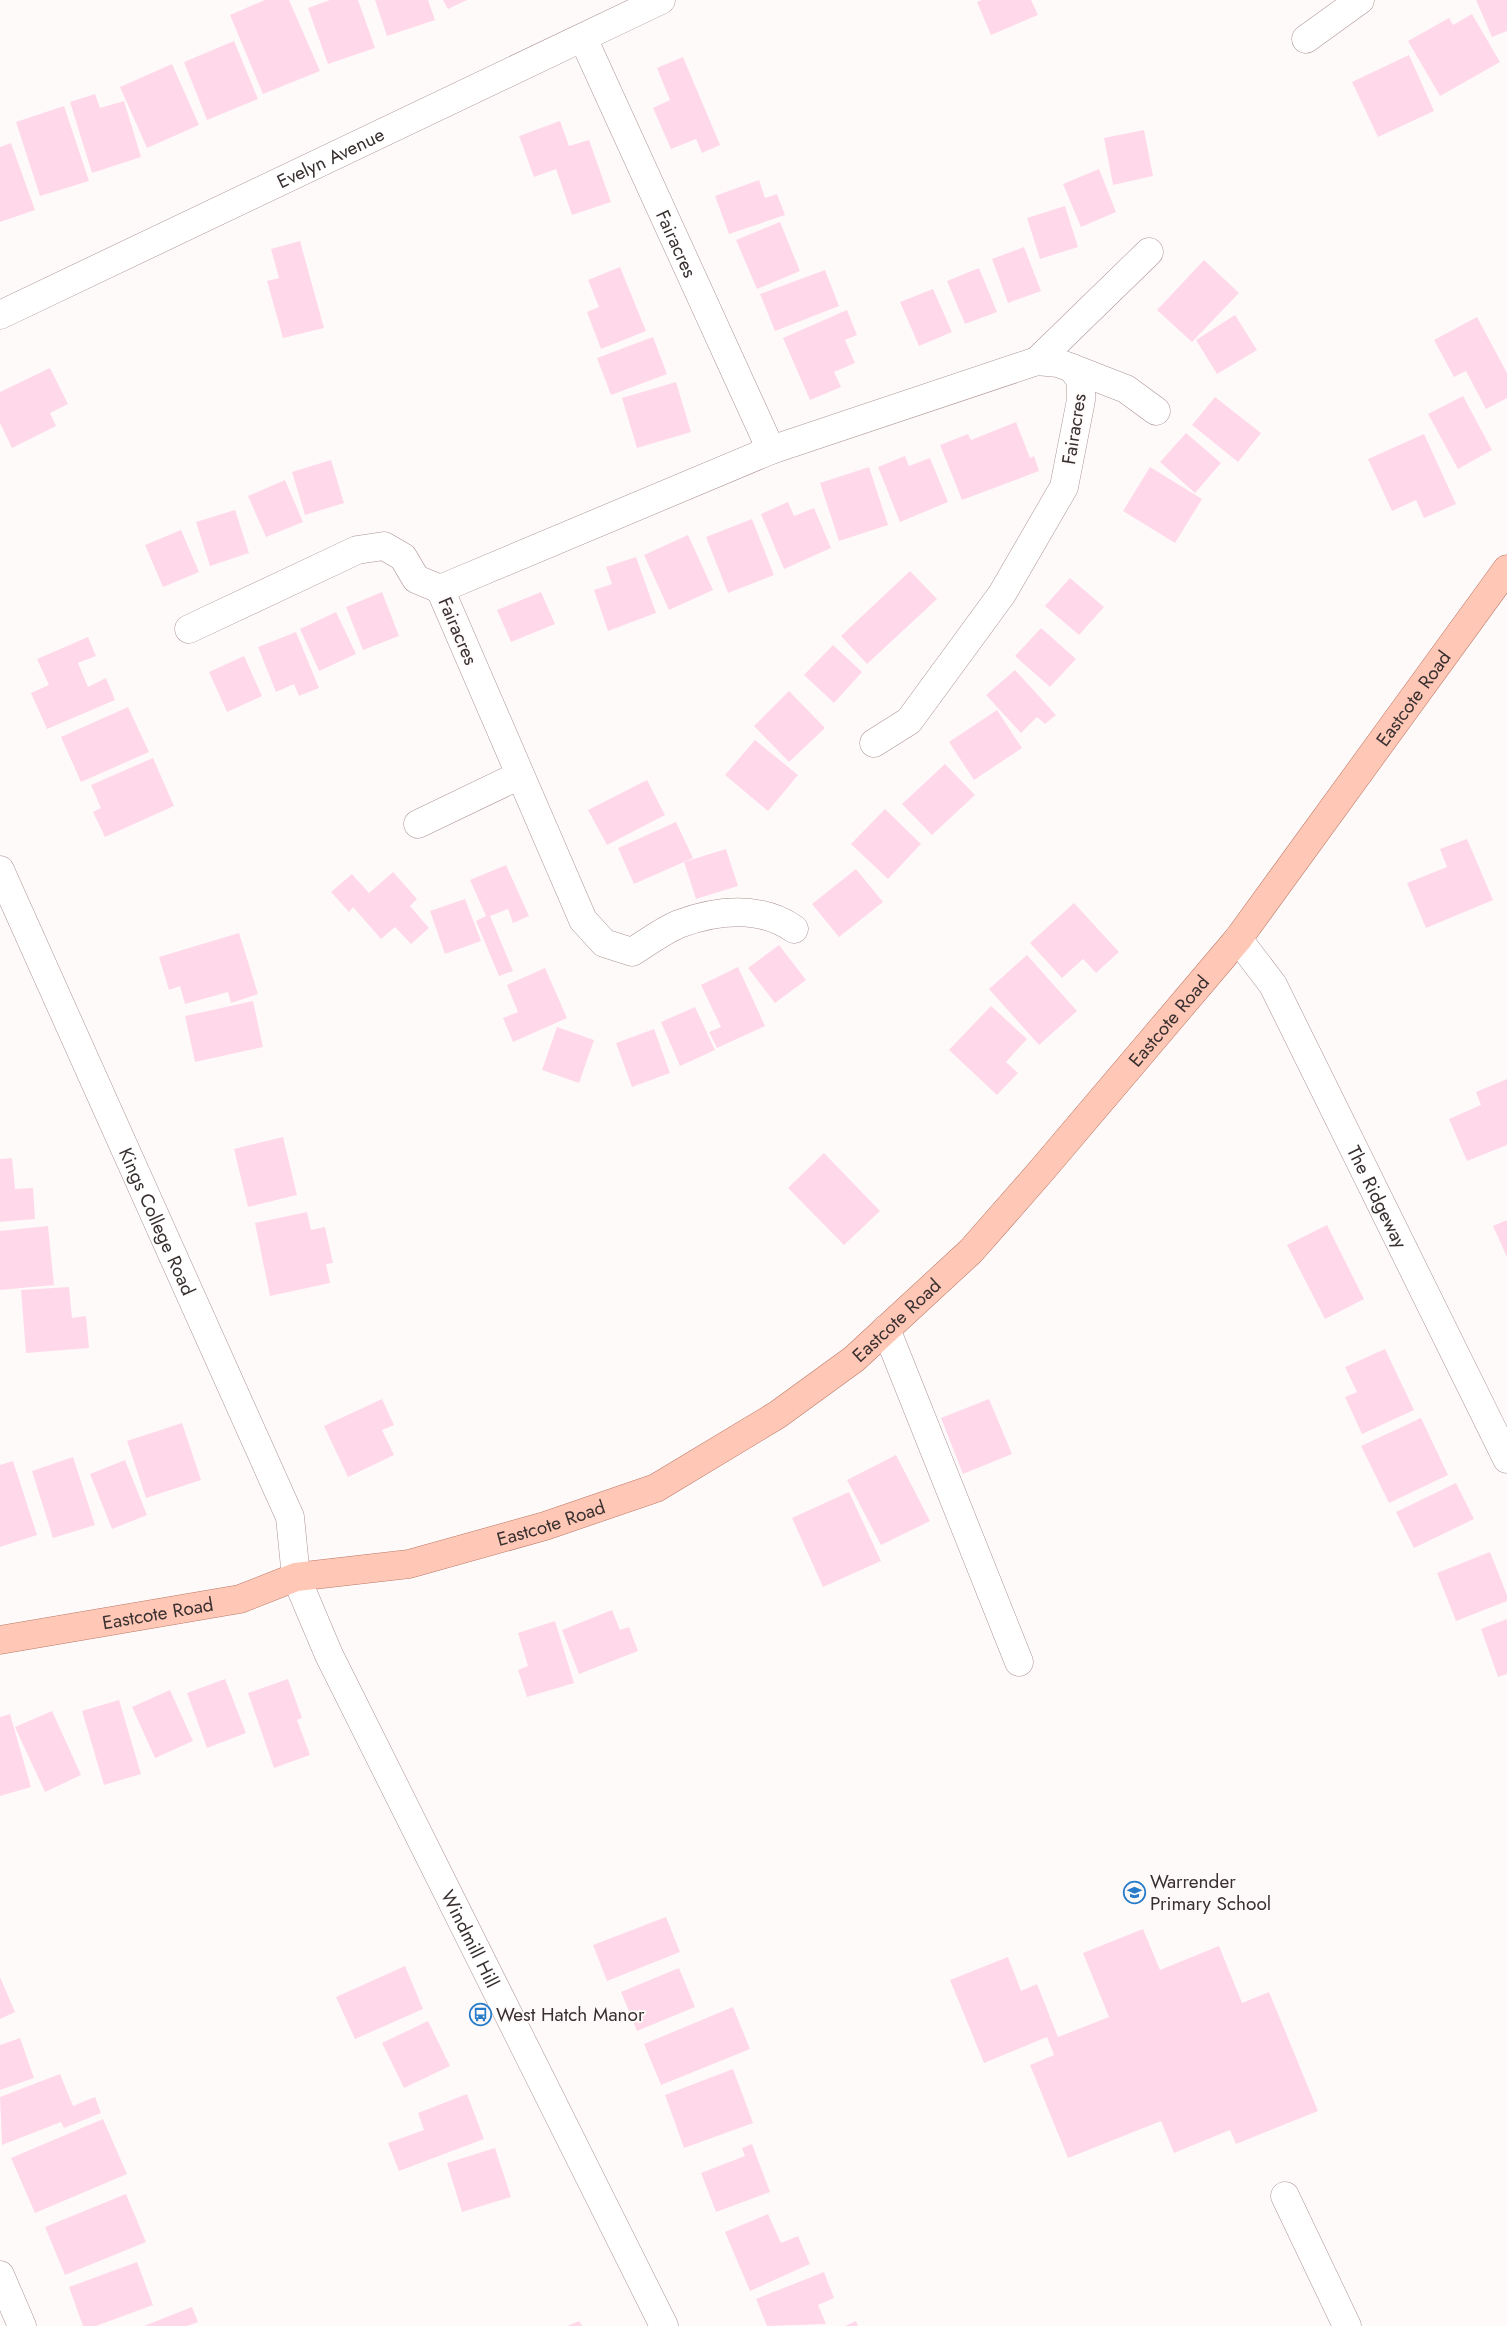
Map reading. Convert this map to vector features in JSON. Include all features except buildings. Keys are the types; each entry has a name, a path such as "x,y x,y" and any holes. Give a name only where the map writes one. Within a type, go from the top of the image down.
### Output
{"main road":[{"name":"Eastcote Road","path":"0,1640 240,1599 296,1577 409,1564 545,1526 656,1488 777,1415 854,1359 971,1251 1238,939 1507,569"}],"street":[{"name":"Evelyn Avenue","path":"0,315 661,0"},
{"path":"1306,39 1360,0"},
{"name":"Fairacres","path":"583,38 772,450"},
{"path":"1036,361 1150,252"},
{"name":"Fairacres","path":"794,928 780,919 763,915 722,912 678,925 632,952 604,943 583,920 440,589 772,450 1036,361 1058,363 1072,368 1081,381 1082,400 1064,487 1002,594 909,721 874,743"},
{"path":"1072,368 1126,389 1156,411"},
{"path":"189,629 357,550 384,546 403,557 416,579 440,589"},
{"path":"418,824 520,775"},
{"name":"Kings College Road","path":"0,870 290,1517 296,1577"},
{"name":"The Ridgeway","path":"1238,939 1273,985 1507,1460"},
{"path":"886,1329 1019,1662"},
{"name":"Windmill Hill","path":"296,1577 329,1655 664,2326"},
{"path":"1285,2196 1347,2326"},
{"path":"0,2275 22,2326"}],"place":[{"name":"Warrender Primary School","path":"1134,1892"},
{"name":"West Hatch Manor","path":"480,2014"}]}
